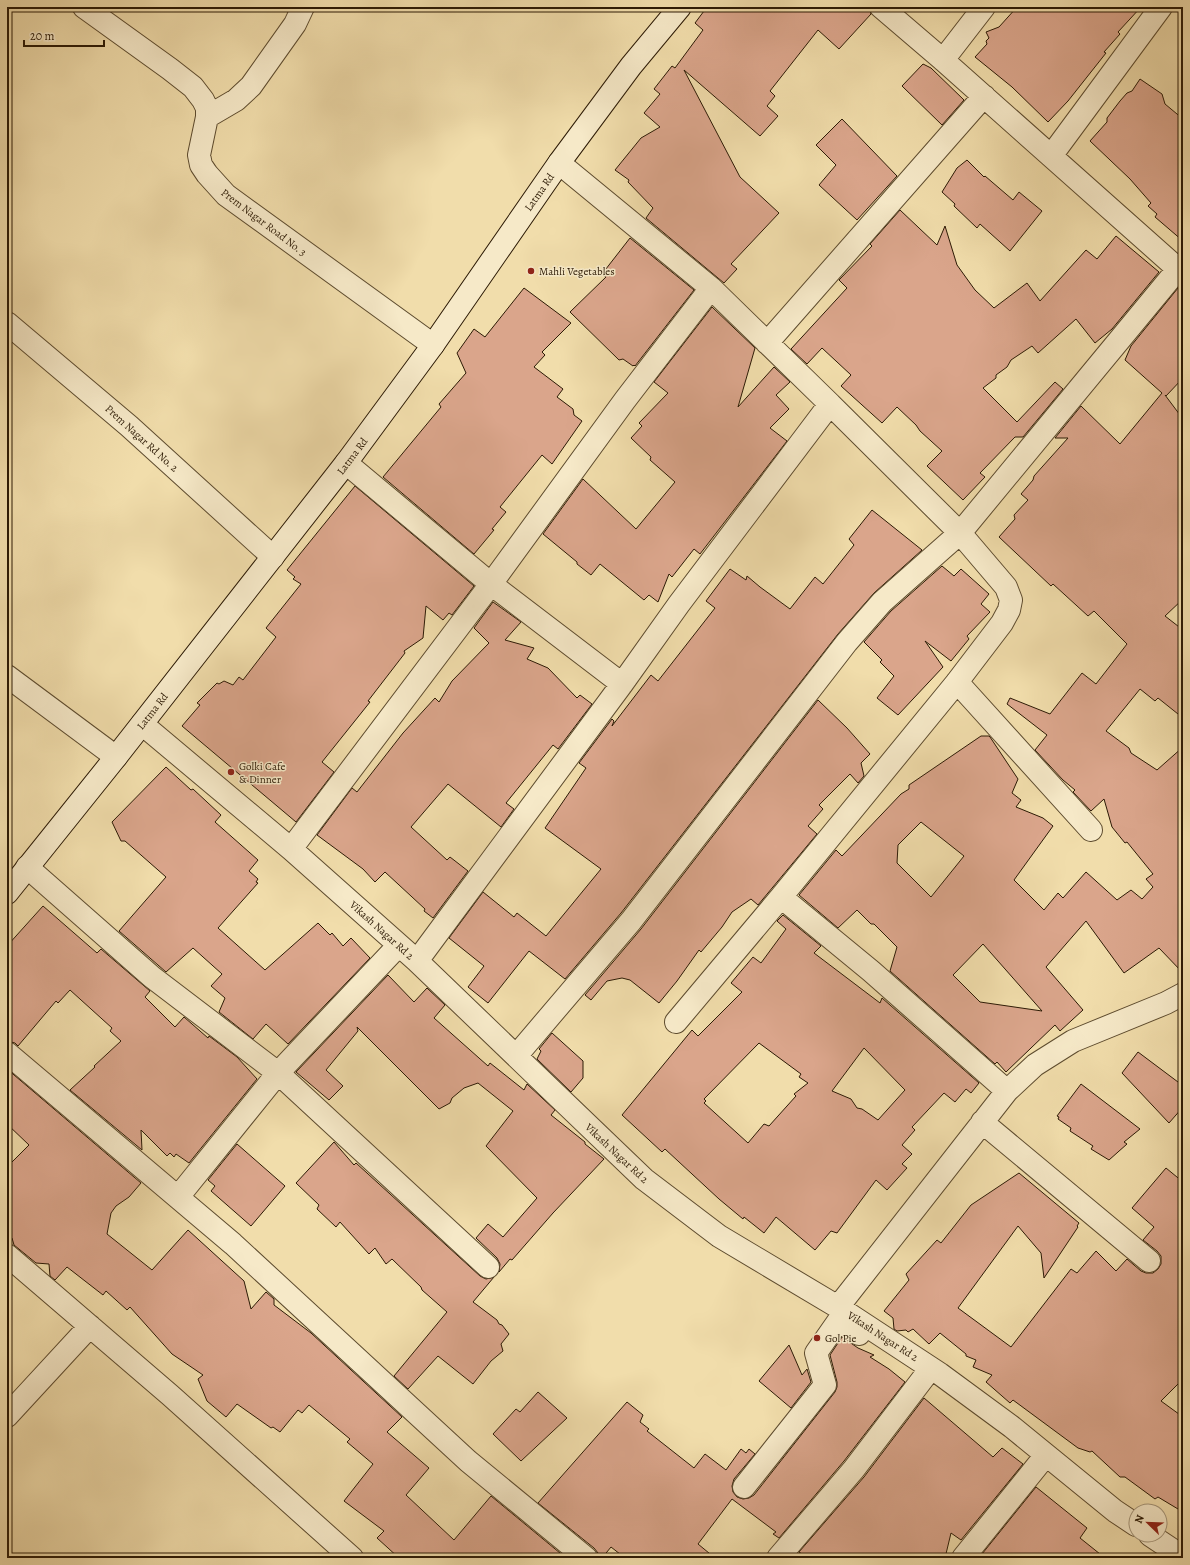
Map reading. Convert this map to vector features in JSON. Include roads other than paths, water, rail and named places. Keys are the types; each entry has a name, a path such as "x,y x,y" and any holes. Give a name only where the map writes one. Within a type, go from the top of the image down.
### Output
{"street":[{"name":"Prem Nagar Road No. 3","path":"84,7 170,69 193,87 203,100 207,108 207,117 199,155 201,165 226,195 432,345"},
{"path":"207,117 236,100 252,86 295,24 303,7"},
{"name":"Latma Rd","path":"7,893 116,757 346,463 432,345 559,163 631,66 680,7"},
{"path":"516,1056 631,921 852,636 882,602 960,533 1181,269 881,7"},
{"path":"943,60 984,7"},
{"path":"1051,156 1161,7"},
{"path":"767,343 984,96"},
{"path":"559,163 711,288 960,533 1006,587 1011,600 1009,610 1002,623 956,682 781,897 676,1022"},
{"path":"291,849 491,584 625,400 711,288"},
{"name":"Prem Nagar Rd No. 2","path":"7,323 130,426 273,557"},
{"path":"417,961 622,684 679,604 830,404"},
{"path":"346,463 491,584 622,684"},
{"path":"7,676 116,757"},
{"path":"956,682 1091,830"},
{"name":"Vikash Nagar Rd 2","path":"142,724 291,849 417,961 644,1179 719,1236 838,1307 932,1368 1012,1426 1115,1511 1128,1520"},
{"path":"27,867 152,978 278,1073 488,1267"},
{"path":"781,897 871,971 1007,1091"},
{"path":"178,1197 278,1073 399,945"},
{"path":"838,1307 1007,1091 1035,1064 1074,1041 1166,1003 1183,994"},
{"path":"7,1053 233,1244 468,1461 586,1558"},
{"path":"982,1122 1149,1261"},
{"path":"7,1255 170,1395 352,1558"},
{"path":"744,1487 825,1385 816,1353 839,1320 860,1335 866,1325"},
{"path":"7,1416 90,1326"},
{"path":"778,1558 854,1469 932,1368"},
{"path":"963,1558 1046,1454"},
{"path":"1162,1543 1183,1557"}],"place":[{"name":"Mahli Vegetables","path":"531,271"},
{"name":"Golki Cafe & Dinner","path":"231,772"},
{"name":"Gol Pie","path":"817,1338"}]}
